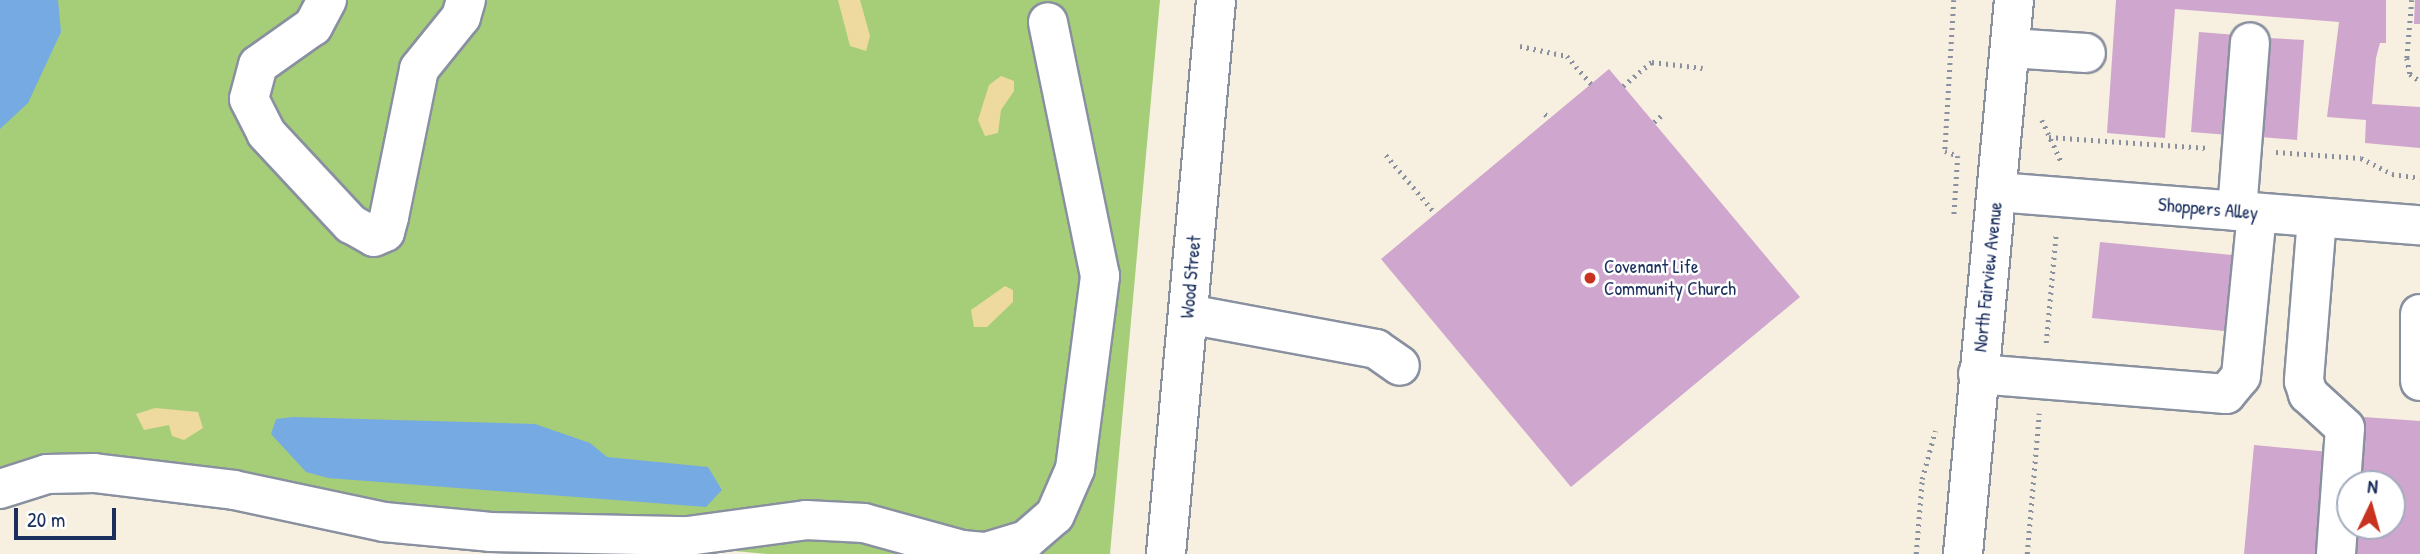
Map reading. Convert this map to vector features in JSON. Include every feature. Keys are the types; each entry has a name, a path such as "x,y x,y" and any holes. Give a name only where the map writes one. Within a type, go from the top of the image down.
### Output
{"street":[{"path":"327,0 313,26 258,65 249,99 266,133 351,224 374,237 385,232 419,69 461,17 466,0"},
{"name":"Wood Street","path":"1166,554 1216,0"},
{"name":"North Fairview Avenue","path":"1963,554 2014,0"},
{"path":"0,489 47,474 94,473 234,490 384,523 491,533 688,536 806,520 864,523 962,551 986,552 1026,540 1055,514 1080,449 1100,276 1048,22"},
{"path":"1978,374 2226,394 2241,376 2250,42"},
{"path":"2010,48 2086,53"},
{"name":"Shoppers Alley","path":"1997,192 2420,225"},
{"path":"2317,218 2304,381 2308,394 2345,428 2336,554"},
{"path":"1188,314 1376,349 1400,366"},
{"path":"2420,314 2420,381"}],"path":[{"path":"1954,0 1945,114 1945,151 1958,156 1954,226"},
{"path":"2412,0 2407,58 2410,74 2420,81"},
{"path":"1520,46 1567,57 1591,84"},
{"path":"1623,86 1652,62 1703,68"},
{"path":"2027,554 2061,155 2042,125 2042,112"},
{"path":"1654,122 1662,115"},
{"path":"1386,155 1435,213"},
{"path":"1916,554 1922,479 1937,425"}],"green space":[{"path":"0,0 1160,0 1110,554 767,554 0,483"}],"sand":[{"path":"838,0 860,0 870,36 866,51 850,46"},
{"path":"1001,76 1014,81 1014,91 1001,110 998,133 985,136 978,120 989,85"},
{"path":"1005,286 1013,290 1013,302 987,327 974,327 971,310"},
{"path":"155,408 198,412 203,428 184,440 172,436 169,425 144,430 136,414"}],"water":[{"path":"0,0 58,0 61,32 28,103 0,129"},
{"path":"293,417 535,424 590,443 607,457 708,467 722,490 706,507 328,478 306,472 271,434 276,419"}],"building":[{"path":"2116,0 2386,0 2386,43 2380,43 2376,58 2372,104 2420,107 2420,148 2365,143 2366,120 2327,117 2339,22 2175,9 2165,138 2107,133"},
{"path":"2415,0 2420,0 2420,24 2414,24"},
{"path":"2199,32 2237,35 2229,135 2191,132"},
{"path":"2268,38 2304,40 2297,140 2260,137"},
{"name":"Covenant Life Community Church","path":"1609,69 1800,297 1571,487 1381,259"},
{"path":"2100,242 2242,256 2234,332 2092,318"},
{"path":"2363,417 2420,421 2420,554 2352,554 2353,540 2406,540 2406,470 2359,470"},
{"path":"2254,445 2330,452 2321,554 2244,554"}],"place":[{"name":"Covenant Life Community Church","path":"1590,278"}]}
